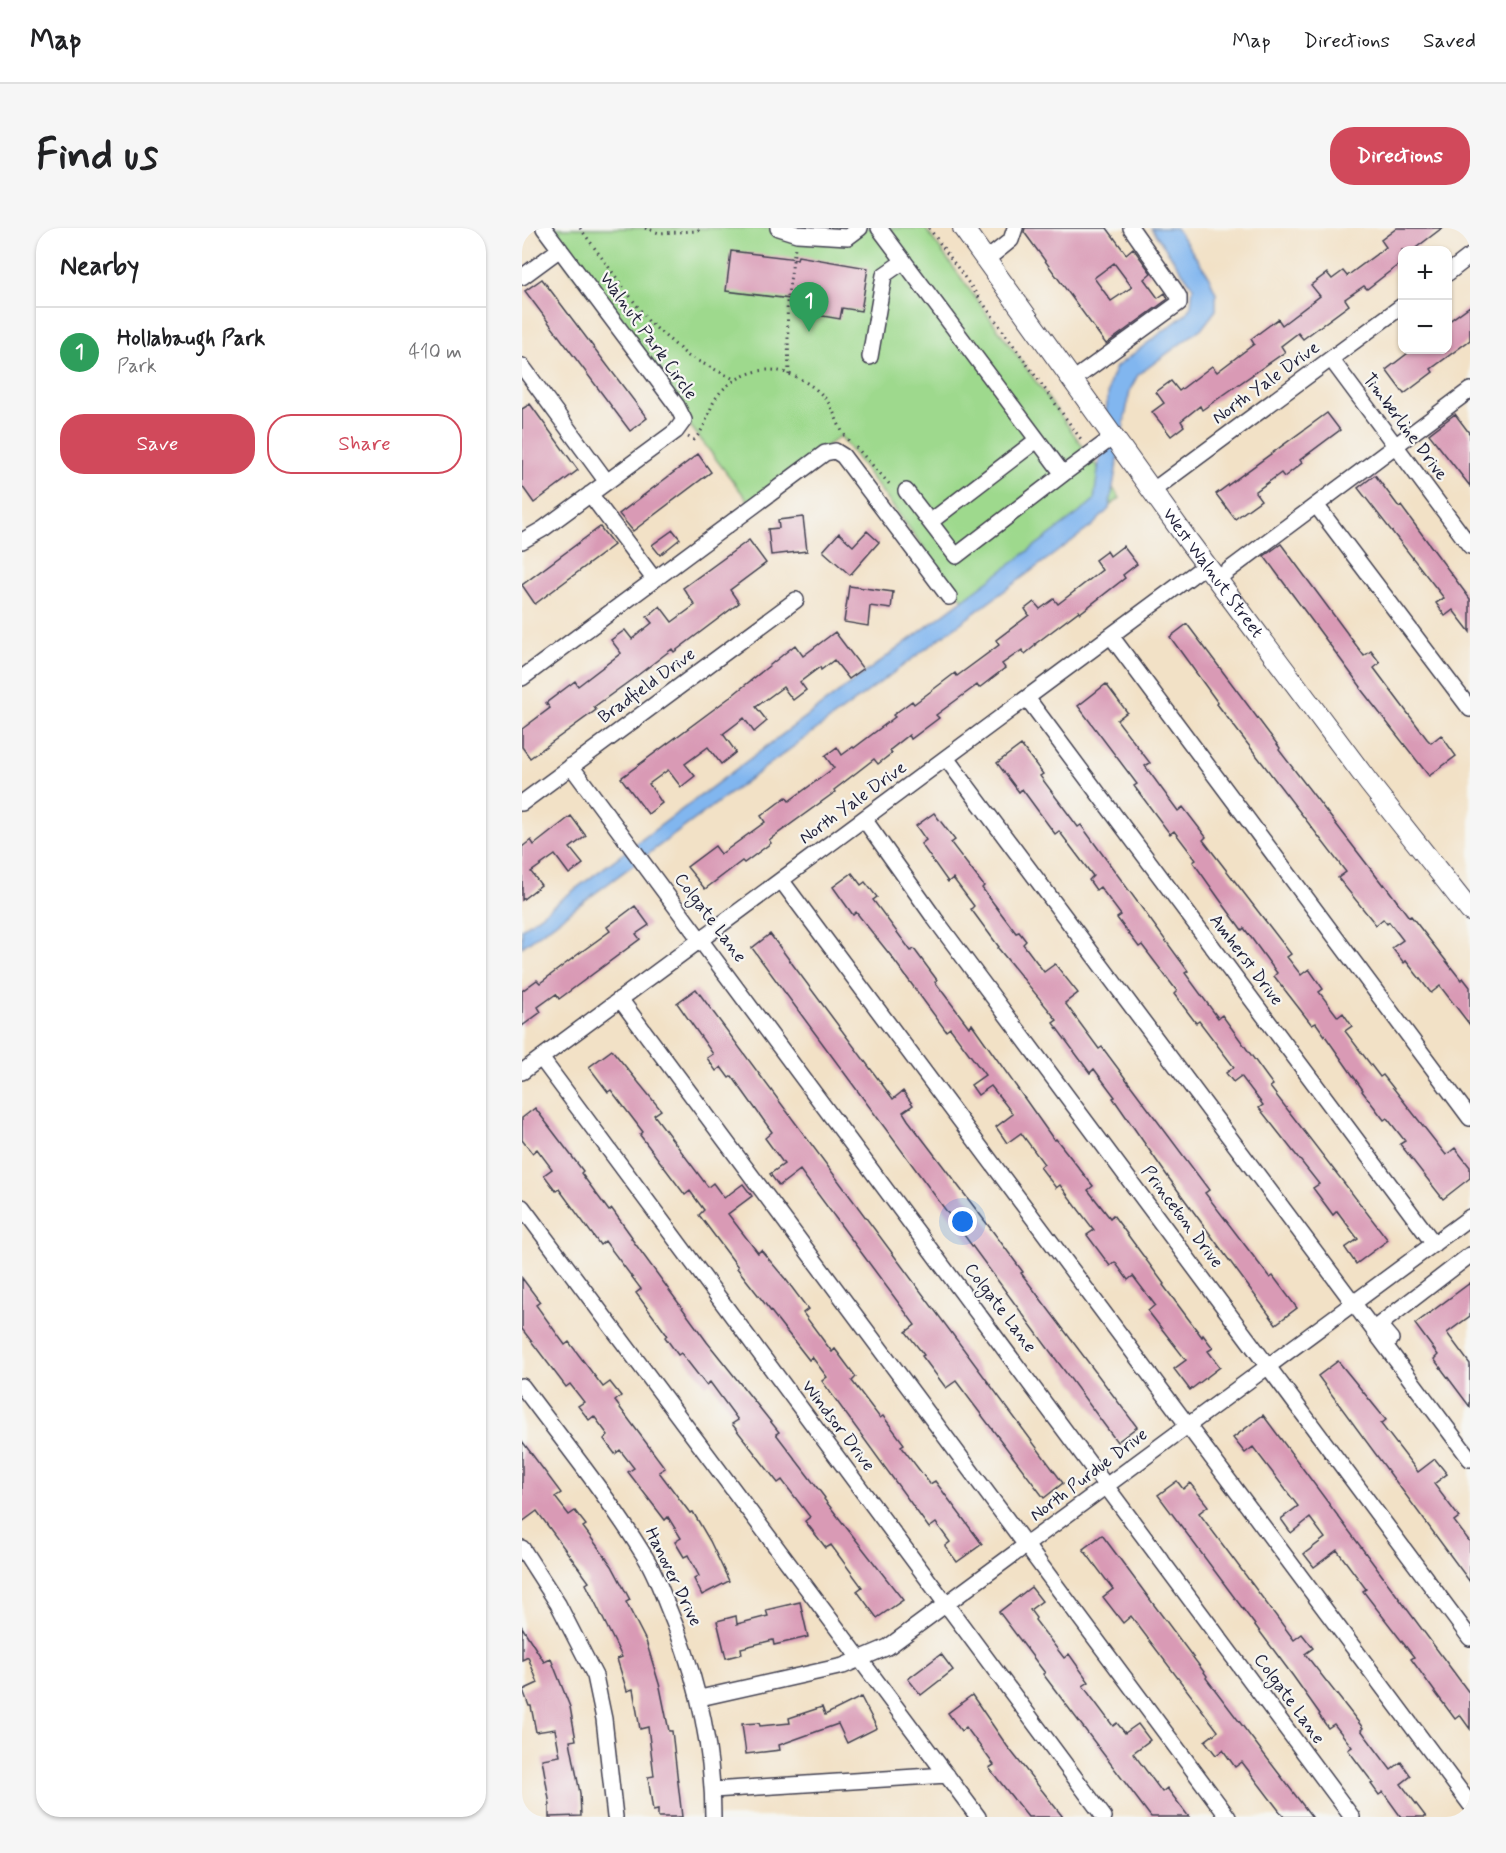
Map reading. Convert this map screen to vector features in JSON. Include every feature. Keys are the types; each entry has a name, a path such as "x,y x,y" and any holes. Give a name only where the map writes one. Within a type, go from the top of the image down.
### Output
{"main road":[{"name":"West Walnut Street","path":"963,228 1211,572 1369,783 1470,911"}],"street":[{"name":"Walnut Park Circle","path":"522,541 543,529 676,431 684,420 677,406 544,228"},
{"path":"778,228 796,234 848,237 860,228"},
{"path":"879,228 1063,474"},
{"path":"986,260 1011,240 1015,228"},
{"path":"1073,380 1179,303 1179,297 1174,289 1131,228"},
{"path":"522,277 560,249"},
{"path":"1452,270 1470,256"},
{"path":"870,357 884,275 904,261"},
{"name":"North Yale Drive","path":"1152,490 1398,309"},
{"name":"Timberline Drive","path":"1331,359 1470,546"},
{"path":"522,366 607,482"},
{"name":"North Yale Drive","path":"522,1072 1111,636 1316,505 1470,390"},
{"path":"899,489 930,522 956,556 1113,437"},
{"path":"930,522 1037,440"},
{"path":"522,678 825,453 835,450 843,456 949,597"},
{"path":"590,494 654,579"},
{"path":"1316,505 1470,709"},
{"name":"Bradfield Drive","path":"522,803 796,600"},
{"path":"1111,636 1470,1118"},
{"name":"Amherst Drive","path":"1027,698 1434,1244"},
{"path":"946,758 1470,1459"},
{"name":"Colgate Lane","path":"572,766 1352,1817"},
{"name":"Princeton Drive","path":"864,819 935,919 1470,1638"},
{"path":"781,880 1470,1804"},
{"path":"620,999 1228,1817"},
{"name":"Windsor Drive","path":"541,1058 1104,1817"},
{"path":"522,1207 978,1817"},
{"name":"North Purdue Drive","path":"700,1698 843,1666 888,1647 1470,1217"},
{"path":"1470,1255 1380,1324 1470,1445"},
{"name":"Hanover Drive","path":"522,1386 611,1505 644,1554 683,1644 700,1698 713,1779 713,1817"},
{"path":"522,1548 558,1604 594,1676 604,1719 615,1817"},
{"path":"713,1790 947,1775"}],"path":[{"path":"580,228 649,322 688,356 734,380"},
{"path":"645,228 658,233 697,231 701,228"},
{"path":"929,228 1091,454"},
{"path":"789,375 787,303 796,234"},
{"path":"680,426 690,439 694,440 704,430 717,396 734,380 763,371 779,371 816,389 825,398 843,435 899,489"}],"green space":[{"path":"538,228 925,228 1120,498 970,609 840,436 749,502"}],"water":[{"path":"1151,228 1176,228 1207,273 1216,293 1216,310 1203,327 1138,375 1130,390 1109,509 1092,526 522,947 522,929 1094,500 1110,381 1116,367 1186,314 1191,306 1193,287"}],"building":[{"path":"1025,228 1107,228 1126,254 1133,248 1151,273 1144,279 1158,298 1165,293 1168,299 1106,344 1024,232","holes":["1114,263 1132,287 1111,301 1094,278"]},
{"path":"1397,228 1442,228 1418,246 1398,246 1398,265 1367,289 1364,286 1345,299 1349,305 1303,339 1298,333 1281,346 1285,352 1202,410 1200,406 1181,421 1184,426 1171,436 1152,412 1164,403 1156,392 1171,381 1179,391 1212,366 1217,372 1254,344 1251,339 1278,319 1282,325 1320,296 1311,285 1327,273 1332,279 1343,271 1347,276 1386,247 1381,240"},
{"path":"731,251 797,259 798,256 868,268 861,311 842,308 840,319 799,312 801,303 790,301 790,299 726,291"},
{"path":"542,279 647,418 630,431 525,291"},
{"path":"1470,306 1470,340 1452,353 1452,319"},
{"path":"1407,354 1451,354 1431,369 1433,372 1404,394 1386,370"},
{"path":"530,404 578,470 534,503 522,486 522,409"},
{"path":"1327,413 1340,430 1300,460 1302,463 1284,477 1281,473 1255,492 1261,500 1235,519 1216,494"},
{"path":"1455,414 1470,434 1470,486 1429,434"},
{"path":"698,454 711,472 633,531 619,514"},
{"path":"1375,475 1470,599 1470,632 1453,610 1445,616 1436,603 1444,598 1358,488"},
{"path":"803,517 807,551 771,555 768,529 779,528 778,520"},
{"path":"600,527 614,545 535,604 522,585"},
{"path":"673,530 680,539 660,555 652,545"},
{"path":"867,531 879,542 850,575 823,551 839,533 853,546"},
{"path":"749,540 766,563 730,590 739,603 674,652 672,649 594,707 596,710 530,758 522,747 522,729 550,708 546,703 575,681 578,686 621,653 611,640 625,630 632,639 652,623 647,617 660,606 672,622 695,605 683,588"},
{"path":"1281,544 1364,656 1371,651 1380,663 1374,668 1427,739 1431,743 1441,735 1456,756 1429,776 1360,688 1264,556"},
{"path":"1123,546 1137,564 1123,575 1125,578 1035,644 1025,654 1022,650 1002,664 1005,668 979,688 977,685 936,715 939,718 911,739 909,735 890,750 892,753 878,764 874,759 834,790 835,792 769,840 771,843 744,863 742,861 705,889 687,867 715,846 721,854 765,822 761,816 786,797 789,801 834,768 825,756 837,747 842,755 854,748 912,701 914,704 955,673 957,676 999,645 996,640 1029,615 1025,609 1034,602 1040,609 1054,599 1058,604 1102,570 1095,560 1107,551 1110,556"},
{"path":"849,586 893,592 891,609 870,606 868,626 844,622"},
{"path":"1187,624 1280,748 1279,750 1383,885 1409,917 1411,916 1461,980 1463,978 1470,987 1470,1025 1440,986 1431,993 1406,961 1404,963 1392,948 1403,940 1389,922 1387,924 1383,919 1376,925 1338,878 1346,872 1217,704 1170,637"},
{"path":"835,632 863,669 849,679 834,660 800,682 806,690 793,700 783,687 756,707 767,721 754,732 744,718 723,734 736,752 721,764 708,747 685,764 695,776 681,787 668,770 649,784 662,803 648,814 621,778 729,698 795,645 803,656"},
{"path":"1106,684 1127,712 1117,720 1150,763 1145,766 1178,811 1183,807 1206,837 1203,840 1291,954 1287,957 1301,975 1309,969 1323,989 1319,992 1338,1017 1343,1013 1352,1026 1345,1031 1380,1077 1383,1075 1446,1155 1455,1148 1470,1167 1470,1178 1443,1199 1400,1144 1405,1141 1387,1118 1384,1120 1362,1091 1316,1023 1312,1025 1274,976 1277,973 1220,900 1193,862 1196,860 1174,831 1170,834 1134,786 1137,784 1078,706"},
{"path":"1021,745 1043,774 1040,776 1078,827 1081,825 1188,971 1185,973 1218,1018 1222,1015 1273,1085 1270,1087 1388,1240 1356,1264 1345,1248 1358,1239 1337,1211 1333,1215 1313,1188 1319,1184 1259,1108 1263,1105 1241,1076 1233,1082 1226,1073 1234,1067 1199,1021 1196,1023 1174,994 1177,991 1142,945 1139,947 1117,918 1121,915 1100,887 1096,890 1089,880 1093,876 1059,831 1055,834 1022,789 1019,792 997,763"},
{"path":"934,813 955,840 951,843 984,886 982,888 1016,933 1019,932 1026,941 1023,944 1044,972 1055,964 1078,993 1065,1003 1099,1049 1102,1047 1209,1190 1205,1193 1270,1278 1273,1276 1297,1308 1276,1324 1168,1177 1113,1098 1115,1097 1094,1069 1090,1073 1053,1023 1057,1020 998,948 971,909 974,906 953,878 948,882 921,844 926,840 916,826"},
{"path":"571,816 586,836 570,848 583,864 569,874 555,855 531,872 541,885 522,900 522,847 531,840 534,845"},
{"path":"852,873 861,885 865,882 877,897 873,900 911,951 914,949 937,980 935,982 969,1027 972,1024 1054,1140 1056,1139 1093,1186 1088,1190 1110,1218 1113,1215 1202,1337 1203,1335 1213,1348 1208,1351 1220,1367 1190,1390 1174,1369 1186,1360 1148,1311 1155,1305 1133,1276 1128,1280 1115,1262 1110,1266 1087,1235 1094,1230 1060,1185 1056,1188 1040,1167 1044,1164 1021,1133 1007,1143 996,1127 1013,1114 991,1086 978,1095 971,1085 985,1075 950,1028 946,1031 891,956 856,912 853,915 833,887"},
{"path":"635,906 649,925 636,934 640,939 559,999 556,994 538,1007 541,1012 522,1026 522,991 537,980 540,983 610,931 607,927"},
{"path":"770,934 893,1099 903,1091 913,1105 903,1112 908,1120 1137,1427 1117,1442 752,948"},
{"path":"696,989 1063,1483 1044,1498 956,1381 946,1388 922,1356 924,1355 906,1332 915,1325 800,1170 779,1186 770,1174 784,1164 765,1138 772,1132 732,1076 729,1078 721,1067 716,1071 707,1058 713,1054 677,1003"},
{"path":"612,1050 661,1110 654,1115 708,1187 713,1183 724,1198 743,1184 752,1196 728,1214 758,1253 761,1250 787,1281 808,1309 803,1313 832,1352 835,1349 856,1377 852,1381 880,1418 883,1416 904,1444 901,1446 930,1484 935,1481 982,1544 957,1562 945,1546 950,1542 936,1523 929,1528 822,1381 827,1377 812,1357 809,1360 737,1268 699,1215 704,1210 690,1191 685,1195 640,1135 643,1132 611,1090 608,1092 589,1067"},
{"path":"535,1108 583,1171 581,1173 609,1211 612,1209 707,1342 779,1432 776,1434 824,1499 903,1600 877,1618 857,1591 862,1587 831,1545 826,1548 805,1521 810,1517 782,1480 778,1483 732,1424 738,1420 710,1382 706,1385 681,1353 678,1355 665,1337 667,1335 636,1293 641,1289 605,1241 600,1245 559,1189 556,1191 544,1175 552,1169 537,1149 532,1153 522,1140 522,1118"},
{"path":"522,1278 540,1302 536,1305 565,1345 569,1342 603,1387 610,1382 621,1396 615,1401 665,1468 659,1472 690,1513 693,1512 729,1581 702,1595 694,1579 699,1576 688,1555 684,1557 675,1542 681,1538 668,1517 665,1520 628,1472 634,1468 620,1450 615,1454 604,1439 608,1435 594,1416 589,1420 578,1406 584,1402 570,1384 566,1387 522,1329"},
{"path":"1470,1283 1470,1316 1447,1333 1470,1364 1470,1407 1434,1359 1438,1355 1415,1324"},
{"path":"1338,1361 1386,1420 1381,1424 1418,1472 1435,1459 1447,1474 1434,1484 1459,1517 1454,1521 1470,1542 1470,1582 1318,1376"},
{"path":"1263,1415 1470,1694 1470,1729 1460,1715 1455,1719 1411,1659 1414,1657 1363,1591 1366,1589 1337,1550 1314,1567 1304,1554 1325,1538 1310,1518 1291,1533 1281,1519 1298,1506 1253,1447 1245,1453 1233,1438"},
{"path":"522,1441 561,1493 555,1497 569,1515 575,1511 586,1525 583,1527 612,1566 630,1600 626,1602 646,1641 660,1687 669,1731 672,1731 682,1817 658,1817 658,1810 653,1811 648,1777 654,1776 648,1727 640,1729 633,1689 627,1691 617,1659 622,1657 586,1584 589,1582 537,1511 522,1522"},
{"path":"1177,1481 1183,1489 1190,1483 1208,1506 1199,1513 1294,1640 1302,1634 1313,1648 1305,1654 1363,1728 1361,1730 1391,1770 1401,1762 1411,1776 1401,1784 1426,1817 1401,1817 1383,1792 1379,1795 1371,1784 1373,1783 1348,1750 1352,1747 1334,1724 1328,1728 1293,1676 1158,1495"},
{"path":"1102,1535 1207,1676 1206,1678 1312,1817 1284,1817 1242,1762 1235,1767 1223,1750 1216,1755 1205,1741 1218,1731 1131,1616 1123,1623 1103,1597 1113,1589 1083,1549"},
{"path":"1031,1587 1042,1601 1030,1610 1035,1620 1064,1658 1069,1654 1089,1682 1083,1686 1113,1726 1117,1723 1125,1733 1138,1724 1150,1740 1133,1753 1162,1792 1167,1788 1189,1817 1151,1817 999,1612"},
{"path":"800,1602 808,1637 774,1645 773,1640 741,1648 742,1654 726,1658 717,1621 736,1616 737,1624 768,1616 766,1610"},
{"path":"522,1627 544,1662 551,1659 570,1707 576,1740 570,1741 580,1793 581,1816 549,1817 550,1805 542,1759 560,1756 555,1729 536,1732 531,1706 523,1690 538,1683 528,1657 522,1660"},
{"path":"941,1654 953,1670 921,1695 908,1679"},
{"path":"972,1695 1007,1746 1063,1817 1028,1817 989,1768 994,1765 966,1727 961,1731 948,1713"},
{"path":"861,1697 877,1728 847,1743 838,1724 779,1745 780,1750 746,1754 742,1724 759,1723 760,1726 790,1723 789,1718 822,1707 825,1715"}],"place":[{"name":"Hollabaugh Park","path":"809,332"}]}
